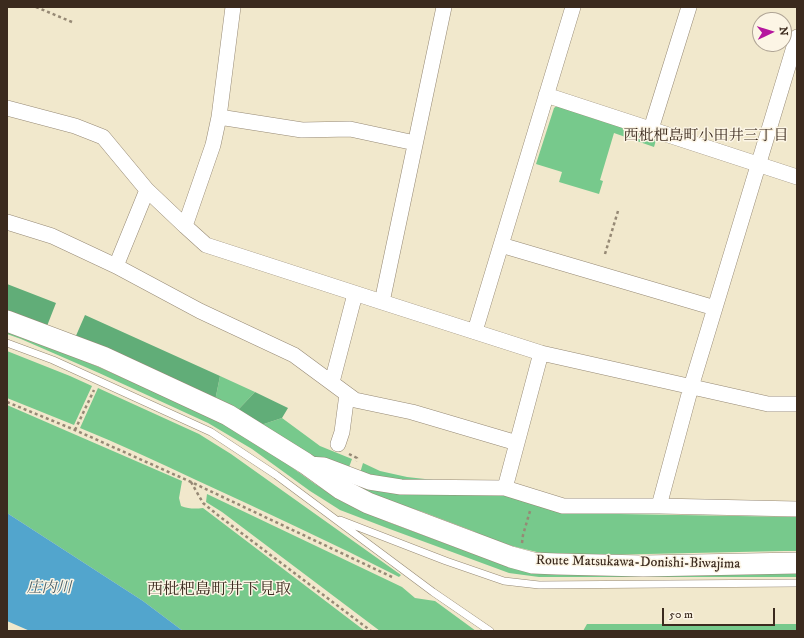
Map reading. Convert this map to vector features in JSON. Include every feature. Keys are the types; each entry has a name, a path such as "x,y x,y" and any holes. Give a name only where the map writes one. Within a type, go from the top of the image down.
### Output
{"main road":[{"name":"Route Matsukawa-Donishi-Biwajima","path":"7,321 103,357 228,415 305,464 341,490 368,503 511,557 533,563 643,566 797,563"}],"street":[{"path":"185,226 213,144 219,117 233,7"},
{"path":"382,302 444,7"},
{"path":"475,331 573,7"},
{"path":"651,129 689,7"},
{"path":"659,506 691,387 797,37"},
{"path":"546,95 797,177"},
{"path":"7,108 75,126 103,137 147,190 206,245 541,353 768,404 797,404"},
{"path":"219,117 302,130 350,129 415,143"},
{"path":"116,266 147,190"},
{"path":"7,222 52,236 116,266 200,311 294,355 355,400 412,412 517,443"},
{"path":"501,245 715,308"},
{"path":"332,382 355,294"},
{"path":"505,488 541,353"},
{"path":"338,444 342,432 347,394"},
{"path":"305,464 324,465 369,482 401,487 505,488 563,506 659,506 797,509"}],"lane":[{"path":"7,344 53,360 211,432 276,475 433,592 490,631"},
{"path":"331,516 446,561 504,581 539,585 797,583"}],"path":[{"path":"36,7 72,22"},
{"path":"605,254 618,211"},
{"path":"75,430 98,380"},
{"path":"7,402 75,430 191,482 393,577"},
{"path":"191,482 203,503 371,631"},
{"path":"522,544 530,510"}],"green space":[{"path":"559,104 657,137 654,147 614,133 600,180 603,181 599,194 559,182 562,172 536,164 554,108"},
{"path":"7,284 56,303 47,326 7,310"},
{"path":"85,315 220,376 215,401 75,338"},
{"path":"7,329 101,368 235,429 343,502 388,522 506,566 797,573 797,577 539,577 509,573 340,510 310,491 252,449 208,423 99,373 7,334"},
{"path":"7,351 92,386 74,425 7,398"},
{"path":"220,376 255,392 236,412 215,401"},
{"path":"98,388 199,434 231,454 401,575 399,577 247,503 80,428"},
{"path":"255,392 288,408 282,418 261,425 236,412"},
{"path":"7,405 182,481 179,498 181,506 187,508 203,508 365,631 183,631 143,601 7,513"},
{"path":"282,418 320,446 352,459 348,470 311,458 261,425"},
{"path":"363,463 380,471 407,477 443,481 400,481 360,473"},
{"path":"350,485 513,496 561,513 797,517 797,551 602,555 541,553 487,538 473,531 423,512 374,496"},
{"path":"207,494 402,587 415,598 435,601 476,631 380,631 222,512 206,502"},
{"path":"587,624 797,624 797,631 583,631"}],"water":[{"name":"庄内川","path":"7,513 143,601 183,631 30,631 7,621"}],"district":[{"name":"西枇杷島町小田井三丁目","path":"706,137"},
{"name":"西枇杷島町井下見取","path":"219,591"}]}
